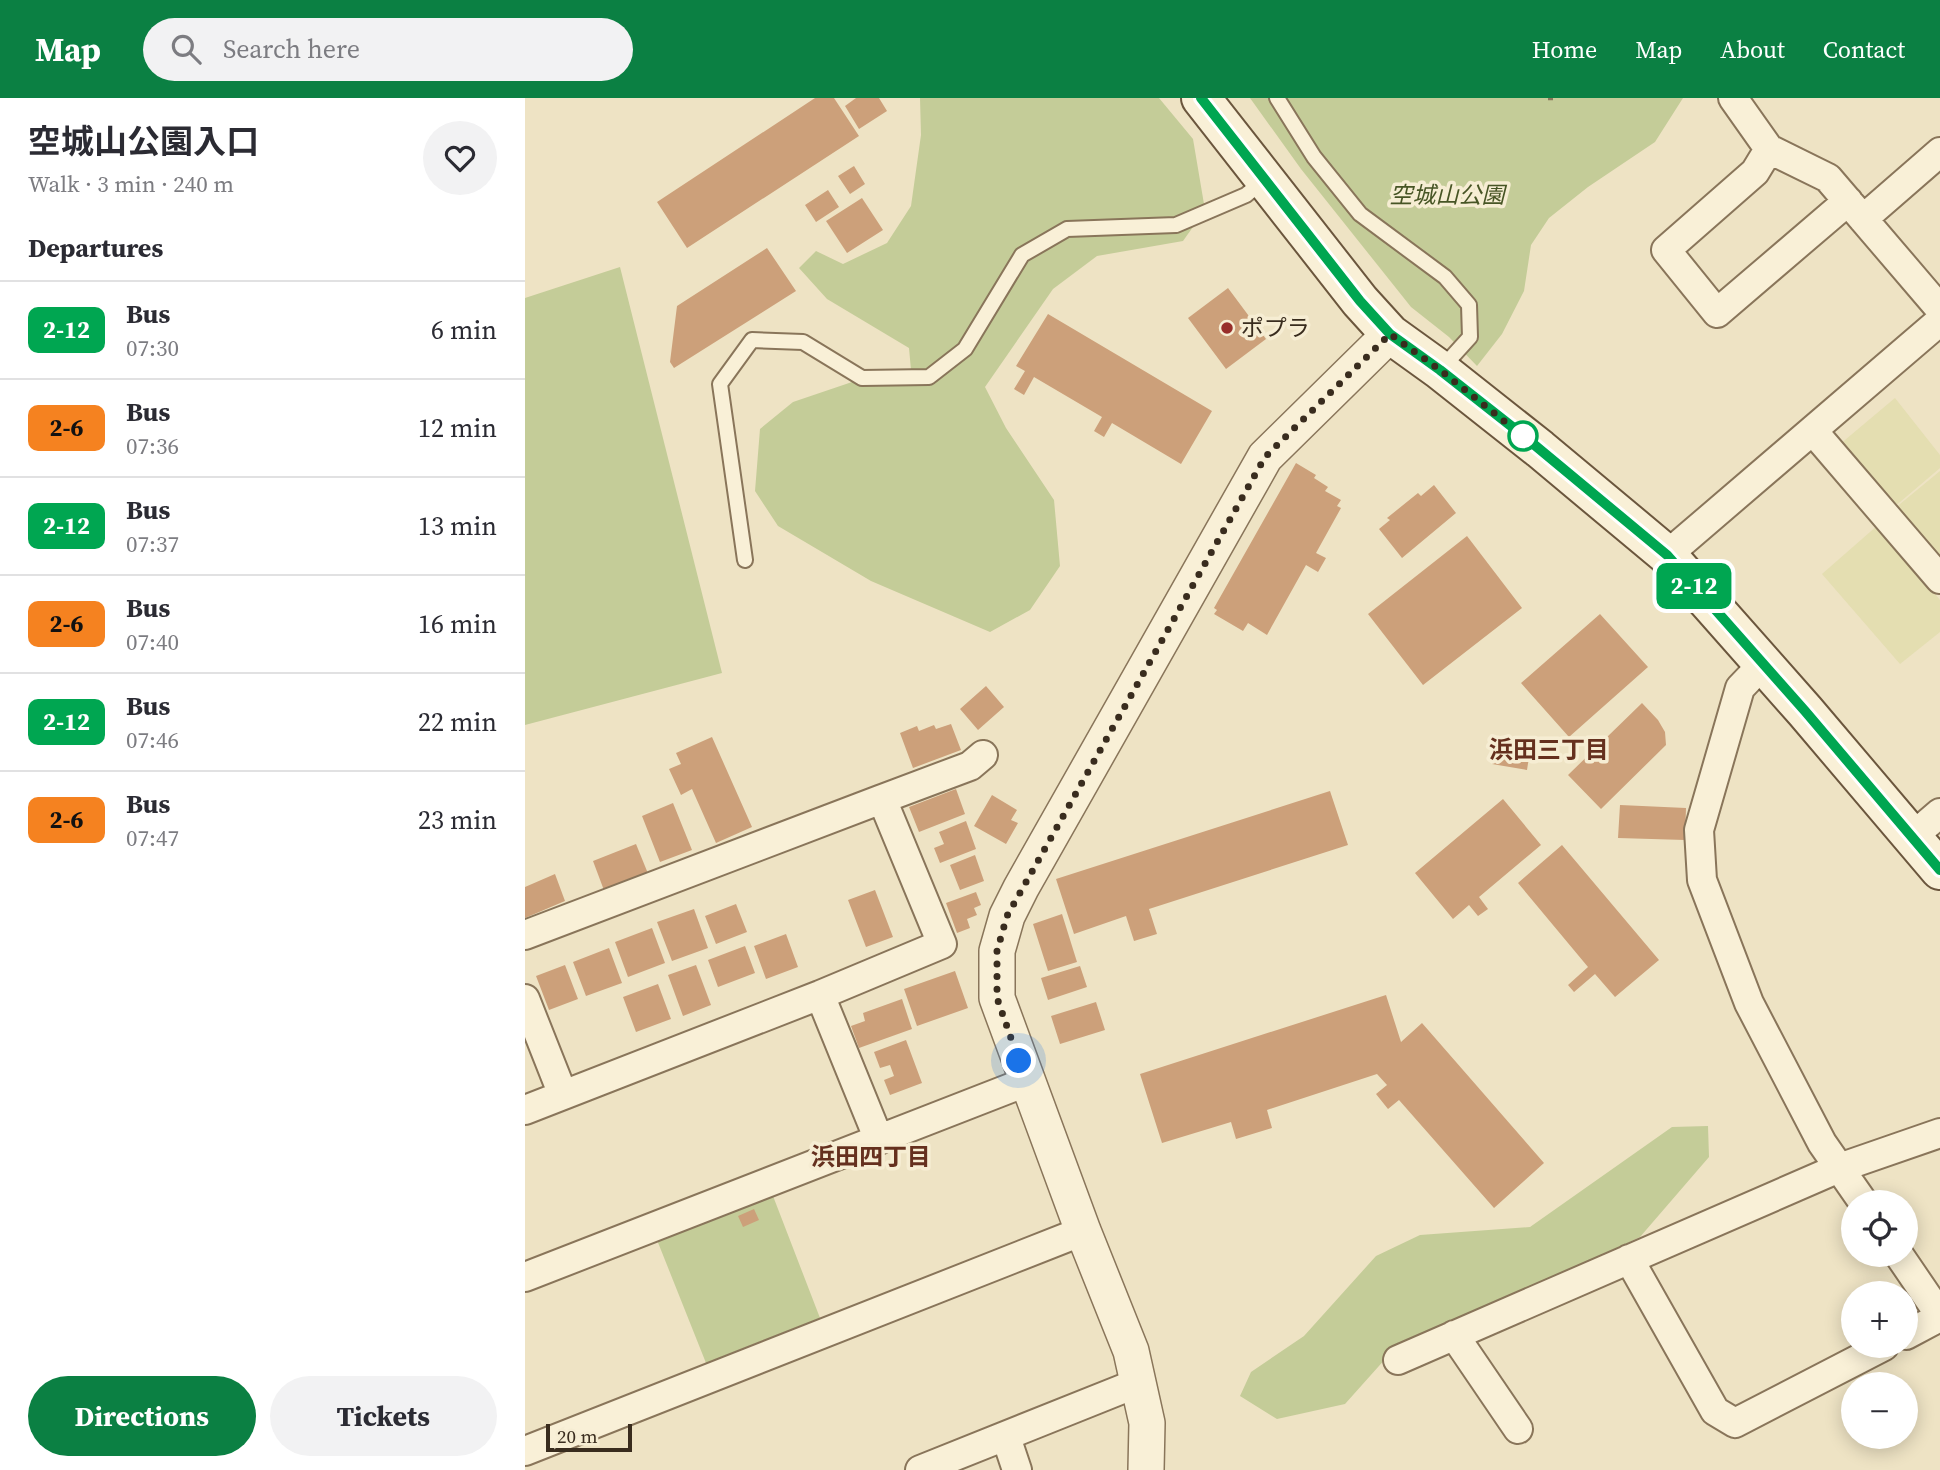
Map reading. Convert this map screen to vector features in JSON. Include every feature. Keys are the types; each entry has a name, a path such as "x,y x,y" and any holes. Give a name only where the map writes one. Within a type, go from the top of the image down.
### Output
{"main road":[{"path":"1201,98 1360,301 1390,334 1440,370 1667,555 1940,870"}],"street":[{"path":"1733,98 1769,149 1828,178 1940,309"},
{"path":"1769,149 1755,172 1666,250 1717,313 1856,210 1940,152"},
{"path":"1667,555 1940,321"},
{"path":"1146,1470 1147,1423 1140,1382 1131,1351 1026,1082 997,998 997,951 1007,916 1265,457 1390,334"},
{"path":"1813,431 1940,579"},
{"path":"1763,664 1740,688 1699,831 1702,880 1749,1003 1822,1143 1855,1190"},
{"path":"525,935 970,766 983,755"},
{"path":"525,1110 820,995 941,944 881,799"},
{"path":"1912,837 1940,813"},
{"path":"820,995 879,1140"},
{"path":"525,999 563,1095"},
{"path":"525,1277 1026,1082"},
{"path":"1398,1360 1839,1168 1940,1133"},
{"path":"525,1451 1083,1231"},
{"path":"1629,1259 1715,1411 1735,1423 1861,1358"},
{"path":"1907,1267 1940,1316 1918,1328"},
{"path":"1454,1335 1518,1429"},
{"path":"920,1470 1140,1382"},
{"path":"1006,1437 1017,1470"}],"lane":[{"path":"1277,98 1314,157 1360,214 1445,277 1469,305 1470,337 1440,370"},
{"path":"745,560 720,384 752,340 803,342 862,378 929,377 965,349 1022,255 1067,229 1176,225 1246,195 1264,180"}],"path":[{"path":"1548,98 1555,98"}],"shaded area":[{"path":"1895,398 1940,455 1940,468 1893,508 1839,445"},
{"path":"1940,471 1940,556 1937,558 1894,509"},
{"path":"1878,525 1940,600 1940,632 1900,664 1822,574"}],"green space":[{"path":"920,98 1159,98 1193,139 1205,210 1183,241 1097,256 1053,289 985,387 1006,428 1054,500 1060,566 1030,610 990,632 871,581 778,526 755,491 760,429 793,402 852,382 912,381 909,348 827,299 799,268 816,251 843,264 887,243 911,206 921,135"},
{"name":"空城山公園","path":"1250,98 1683,98 1655,142 1588,187 1549,218 1531,245 1524,291 1502,334 1477,366 1449,337 1411,307 1301,169"},
{"path":"620,267 722,673 525,725 525,298"},
{"path":"1708,1126 1709,1157 1640,1237 1387,1357 1345,1404 1277,1419 1240,1396 1251,1372 1304,1336 1376,1256 1420,1235 1530,1227 1672,1127"},
{"path":"773,1196 820,1318 706,1363 657,1240"}],"building":[{"path":"815,98 834,98 859,136 687,248 657,202"},
{"path":"856,98 879,98 887,111 859,129 845,106"},
{"path":"854,166 865,184 850,194 838,176"},
{"path":"828,190 839,207 816,222 805,205"},
{"path":"862,198 883,230 847,253 826,221"},
{"path":"767,248 796,291 674,368 670,362 677,306"},
{"name":"ポプラ","path":"1228,288 1266,339 1226,369 1188,318"},
{"path":"1048,314 1212,411 1181,464 1112,423 1104,437 1094,431 1102,417 1034,377 1024,395 1014,389 1025,371 1016,366"},
{"path":"1296,463 1316,475 1314,478 1328,487 1325,491 1341,500 1337,506 1341,508 1316,553 1326,558 1318,572 1306,565 1267,635 1248,623 1243,631 1214,614 1217,610 1214,608"},
{"path":"1434,485 1456,513 1402,558 1379,529 1390,520 1387,518 1418,493 1421,496"},
{"path":"1467,536 1522,608 1423,685 1368,614"},
{"path":"1600,614 1648,667 1569,737 1521,683"},
{"path":"986,686 1004,707 978,730 960,709"},
{"path":"1642,703 1665,732 1666,745 1601,809 1568,775"},
{"path":"951,724 961,750 913,768 900,733 917,726 919,731 934,725 936,729"},
{"path":"712,737 752,827 716,843 692,789 681,795 669,769 681,764 676,753"},
{"path":"1494,750 1529,757 1527,770 1492,764"},
{"path":"956,789 965,814 919,832 909,807"},
{"path":"1330,791 1348,845 1149,909 1157,934 1134,941 1126,916 1074,934 1056,879"},
{"path":"992,795 1017,810 1011,820 1018,823 1006,844 974,826"},
{"path":"1503,799 1541,845 1479,897 1488,909 1478,916 1469,905 1453,919 1415,873"},
{"path":"673,803 692,850 660,862 642,816"},
{"path":"1620,805 1686,808 1685,840 1618,838"},
{"path":"966,821 976,849 940,863 934,848 944,844 939,832"},
{"path":"636,844 649,876 605,893 593,861"},
{"path":"1562,845 1659,960 1615,997 1595,974 1574,992 1568,985 1588,967 1518,883"},
{"path":"975,855 984,881 960,890 950,865"},
{"path":"555,874 565,901 525,918 525,887"},
{"path":"875,890 893,937 866,947 848,900"},
{"path":"976,892 981,905 974,908 977,915 967,919 970,928 957,933 946,903"},
{"path":"736,904 747,932 716,944 705,916"},
{"path":"694,909 708,948 672,961 657,922"},
{"path":"1062,914 1077,962 1048,971 1033,924"},
{"path":"652,928 665,963 628,977 615,942"},
{"path":"786,934 798,967 766,979 754,946"},
{"path":"745,946 755,973 718,987 708,960"},
{"path":"609,948 622,983 586,996 573,962"},
{"path":"565,965 578,999 549,1010 536,976"},
{"path":"696,965 711,1005 683,1016 668,975"},
{"path":"1080,966 1087,987 1048,1000 1041,978"},
{"path":"955,971 968,1008 917,1026 904,989"},
{"path":"658,984 671,1019 636,1032 623,997"},
{"path":"1386,995 1401,1042 1422,1023 1544,1163 1494,1208 1399,1100 1388,1109 1376,1094 1387,1085 1377,1074 1267,1110 1272,1128 1236,1139 1231,1122 1162,1143 1140,1074"},
{"path":"902,999 912,1029 859,1048 851,1026 865,1021 863,1013"},
{"path":"1096,1002 1105,1030 1060,1044 1051,1016"},
{"path":"906,1040 922,1083 890,1095 884,1080 894,1076 890,1065 880,1068 874,1052"},
{"path":"754,1209 759,1220 743,1227 738,1216"}],"bus line":[{"name":"2-12","path":"1201,98 1360,301 1390,334 1520,433 1667,555 1805,711 1940,870"}],"place":[{"name":"ポプラ","path":"1227,328"}],"district":[{"name":"浜田三丁目","path":"1549,750"},
{"name":"浜田四丁目","path":"871,1157"}],"route":[{"path":"1019,1061 997,998 997,951 1007,916 1265,457 1390,334 1523,436"}]}
